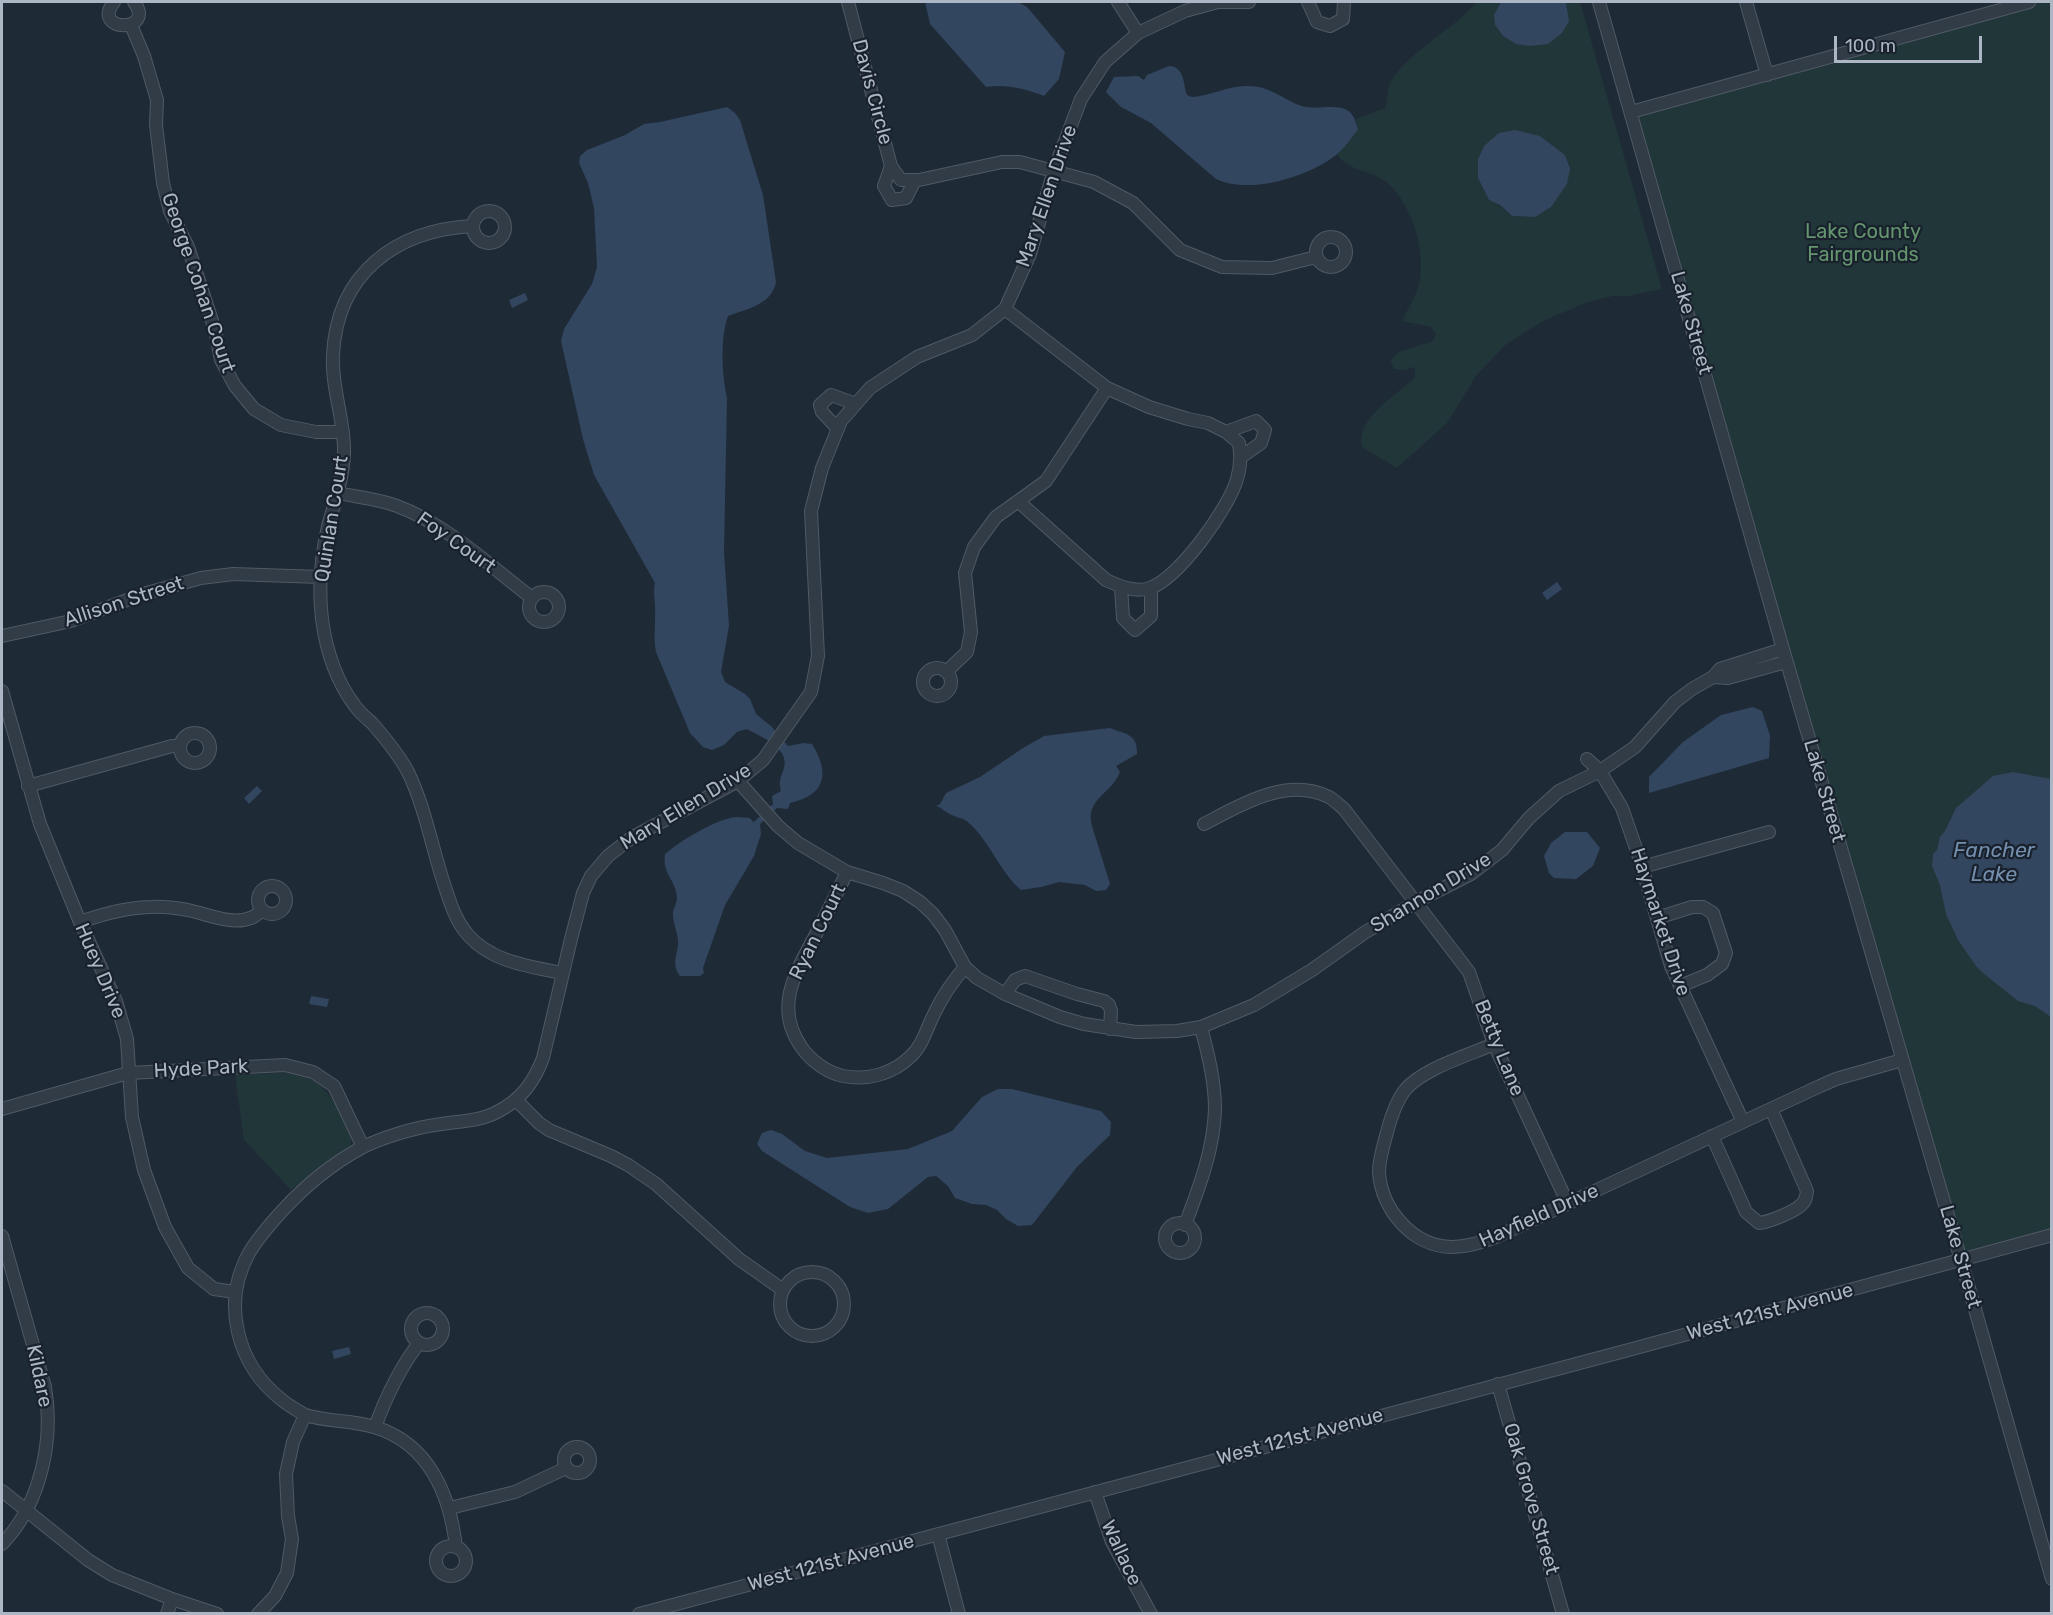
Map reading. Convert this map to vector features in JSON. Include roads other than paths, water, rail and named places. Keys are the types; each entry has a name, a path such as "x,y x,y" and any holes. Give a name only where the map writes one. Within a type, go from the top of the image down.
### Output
{"street":[{"path":"114,2 109,12 112,21 121,26 130,25 137,18 134,2"},
{"name":"Davis Circle","path":"848,2 891,166 901,180 915,180"},
{"path":"1118,2 1138,33"},
{"name":"Mary Ellen Drive","path":"305,1415 274,1393 244,1354 235,1325 235,1292 249,1254 270,1225 297,1195 328,1168 363,1147 433,1125 486,1118 516,1100 534,1080 543,1058 583,893 591,876 608,856 631,838 738,781 763,760 810,692 818,656 811,511 822,468 841,421 870,388 917,357 972,335 1005,309 1030,254 1054,170 1081,99 1105,62 1138,33 1185,11 1218,2 1249,2"},
{"path":"1308,2 1317,22 1330,26 1343,19 1344,2"},
{"name":"Lake Street","path":"1599,2 1784,656 2052,1579"},
{"path":"1746,2 1767,75"},
{"path":"1631,112 2028,2"},
{"name":"George Cohan Court","path":"130,25 144,56 157,100 156,125 167,201 188,247 215,330 221,360 235,386 254,409 281,425 316,432 343,432"},
{"path":"891,166 884,186 892,200 906,198 915,180 1002,162 1020,162 1094,182 1133,203 1180,250 1222,267 1272,268 1316,257"},
{"name":"Quinlan Court","path":"473,226 432,231 399,244 364,272 346,298 339,319 333,356 344,453 338,493 323,551 320,577 322,621 336,672 356,707 388,743 408,773 451,904 462,927 477,944 507,961 562,973"},
{"path":"1005,309 1107,388 1149,407 1208,423 1226,432 1239,442 1241,457 1237,480 1229,500 1189,557 1172,574 1150,588 1137,590 1121,587 1106,580 1017,501"},
{"path":"946,672 967,652 970,632 964,573 974,547 996,517 1046,481 1107,388"},
{"path":"838,429 822,412 820,405 831,395 856,404"},
{"path":"1226,432 1256,421 1264,430 1261,444 1241,457"},
{"name":"Foy Court","path":"338,493 395,505 419,515 443,529 531,598"},
{"name":"Allison Street","path":"2,636 71,621 143,594 201,578 233,574 320,577"},
{"path":"1121,587 1123,618 1135,630 1151,616 1150,588"},
{"name":"Shannon Drive","path":"738,781 759,807 798,843 847,872 884,883 920,902 945,930 965,967 977,978 1005,994 1060,1017 1110,1029 1156,1033 1200,1027 1254,1005 1312,970 1364,933 1416,902 1471,874 1502,850 1529,818 1559,791 1600,771 1635,747 1675,702 1713,677 1728,678 1784,656"},
{"name":"Huey Drive","path":"2,691 28,786 44,834 116,1001 127,1039 132,1117 144,1170 165,1227 188,1268 214,1289 235,1292"},
{"path":"28,786 172,746 180,746"},
{"name":"Haymarket Drive","path":"1587,759 1600,771 1622,808 1671,966 1743,1122"},
{"name":"Betty Lane","path":"1204,824 1250,800 1274,793 1302,790 1320,794 1344,809 1468,972 1494,1044 1568,1204"},
{"path":"1642,867 1769,832"},
{"name":"Ryan Court","path":"847,872 792,982 788,1001 792,1031 805,1053 839,1075 853,1078 885,1073 911,1056 920,1045 944,994 965,967"},
{"path":"80,922 140,907 170,908 240,921 262,910"},
{"path":"1657,918 1703,907 1713,913 1726,953 1722,964 1707,975 1680,986"},
{"path":"1005,994 1015,980 1025,976 1104,1001 1109,1005 1111,1011 1110,1029"},
{"path":"1185,1225 1209,1155 1215,1108 1210,1062 1200,1027"},
{"name":"Hayfield Drive","path":"1494,1044 1428,1072 1406,1089 1396,1105 1382,1155 1380,1176 1386,1202 1395,1216 1413,1233 1429,1242 1449,1247 1473,1246 1836,1079 1902,1060"},
{"name":"Hyde Park","path":"2,1110 128,1073 285,1065 313,1072 334,1086 363,1147"},
{"path":"516,1100 549,1130 611,1156 656,1184 739,1259 783,1290"},
{"path":"1712,1136 1746,1212 1759,1224 1767,1222 1800,1206 1806,1199 1807,1191 1771,1109"},
{"name":"West 121st Avenue","path":"639,1614 2052,1235"},
{"name":"Kildare","path":"2,1236 6,1268 45,1387 48,1403 47,1449 26,1510 2,1544"},
{"path":"809,1272 830,1277 843,1294 843,1315 830,1332 820,1336 799,1334 790,1328 780,1310 783,1290 790,1281 809,1272"},
{"path":"375,1427 386,1398 407,1359 419,1343"},
{"name":"Oak Grove Street","path":"1498,1384 1563,1614"},
{"path":"258,1614 275,1596 287,1573 292,1539 288,1516 286,1474 293,1442 305,1415 323,1420 375,1427 399,1439 427,1463 438,1479 450,1509 456,1547"},
{"path":"450,1509 515,1492 566,1468"},
{"path":"2,1491 88,1560 112,1575 172,1599 218,1614"},
{"name":"Wallace","path":"1095,1492 1112,1542 1151,1614"},
{"path":"938,1534 960,1614"},
{"path":"167,1614 172,1599"}],"water":[{"path":"925,2 1018,2 1027,7 1065,52 1059,79 1044,96 1016,88 986,87 930,24"},
{"path":"1501,2 1566,2 1569,21 1562,33 1548,44 1530,46 1516,44 1503,36 1495,25 1494,15"},
{"path":"1169,66 1178,69 1181,73 1187,95 1192,97 1239,86 1255,86 1306,107 1343,108 1353,116 1358,130 1336,155 1295,176 1262,184 1245,185 1216,179 1151,123 1121,107 1106,92 1114,77 1138,76 1144,80 1147,75"},
{"path":"727,107 740,120 763,195 776,282 774,290 764,301 728,316 725,325 723,368 727,398 724,552 729,626 721,672 725,682 750,699 756,714 771,726 788,746 812,744 818,755 822,773 818,788 811,794 790,803 788,809 777,808 760,824 761,834 754,856 725,905 703,968 704,973 700,976 680,976 675,962 678,940 673,915 677,898 665,867 665,854 689,837 719,822 736,817 750,818 753,822 755,821 773,804 772,796 781,791 780,782 785,761 779,749 747,729 737,732 724,745 712,750 703,747 690,733 656,652 655,583 594,475 583,439 561,341 564,329 592,284 597,267 594,208 588,183 579,163 580,156 587,150 625,135 644,124"},
{"path":"1515,130 1540,136 1565,155 1570,169 1567,184 1551,207 1535,217 1512,216 1500,205 1489,200 1478,178 1478,159 1484,146 1499,133"},
{"path":"525,293 528,300 512,308 509,300"},
{"path":"1557,582 1562,589 1547,600 1542,593"},
{"path":"1753,707 1762,711 1770,736 1769,758 1649,793 1649,777 1683,742 1721,715"},
{"path":"1110,728 1130,736 1137,747 1137,754 1116,766 1120,772 1116,780 1092,809 1092,826 1110,884 1106,890 1096,891 1085,885 1059,882 1021,890 1007,875 983,839 969,823 936,806 940,804 946,793 980,777 1044,736"},
{"name":"Fancher Lake","path":"2013,772 2051,779 2051,1017 2035,1006 2018,1001 1976,966 1958,940 1946,914 1940,885 1932,866 1933,854 1937,850 1940,837 1956,808 1993,776"},
{"path":"257,786 262,791 249,804 244,798"},
{"path":"1565,832 1587,832 1600,848 1593,866 1576,879 1554,878 1549,873 1544,856 1551,843"},
{"path":"311,996 329,999 327,1007 309,1004"},
{"path":"998,1089 1012,1089 1101,1111 1111,1122 1110,1135 1077,1167 1032,1225 1018,1226 997,1210 986,1205 972,1204 955,1198 948,1186 936,1176 928,1177 888,1209 868,1213 850,1207 762,1151 757,1144 762,1133 771,1130 782,1134 805,1151 827,1158 908,1149 952,1131 982,1097"},
{"path":"349,1347 351,1354 334,1359 332,1351"}],"park label":[{"name":"Lake County Fairgrounds","path":"1863,244"}]}
